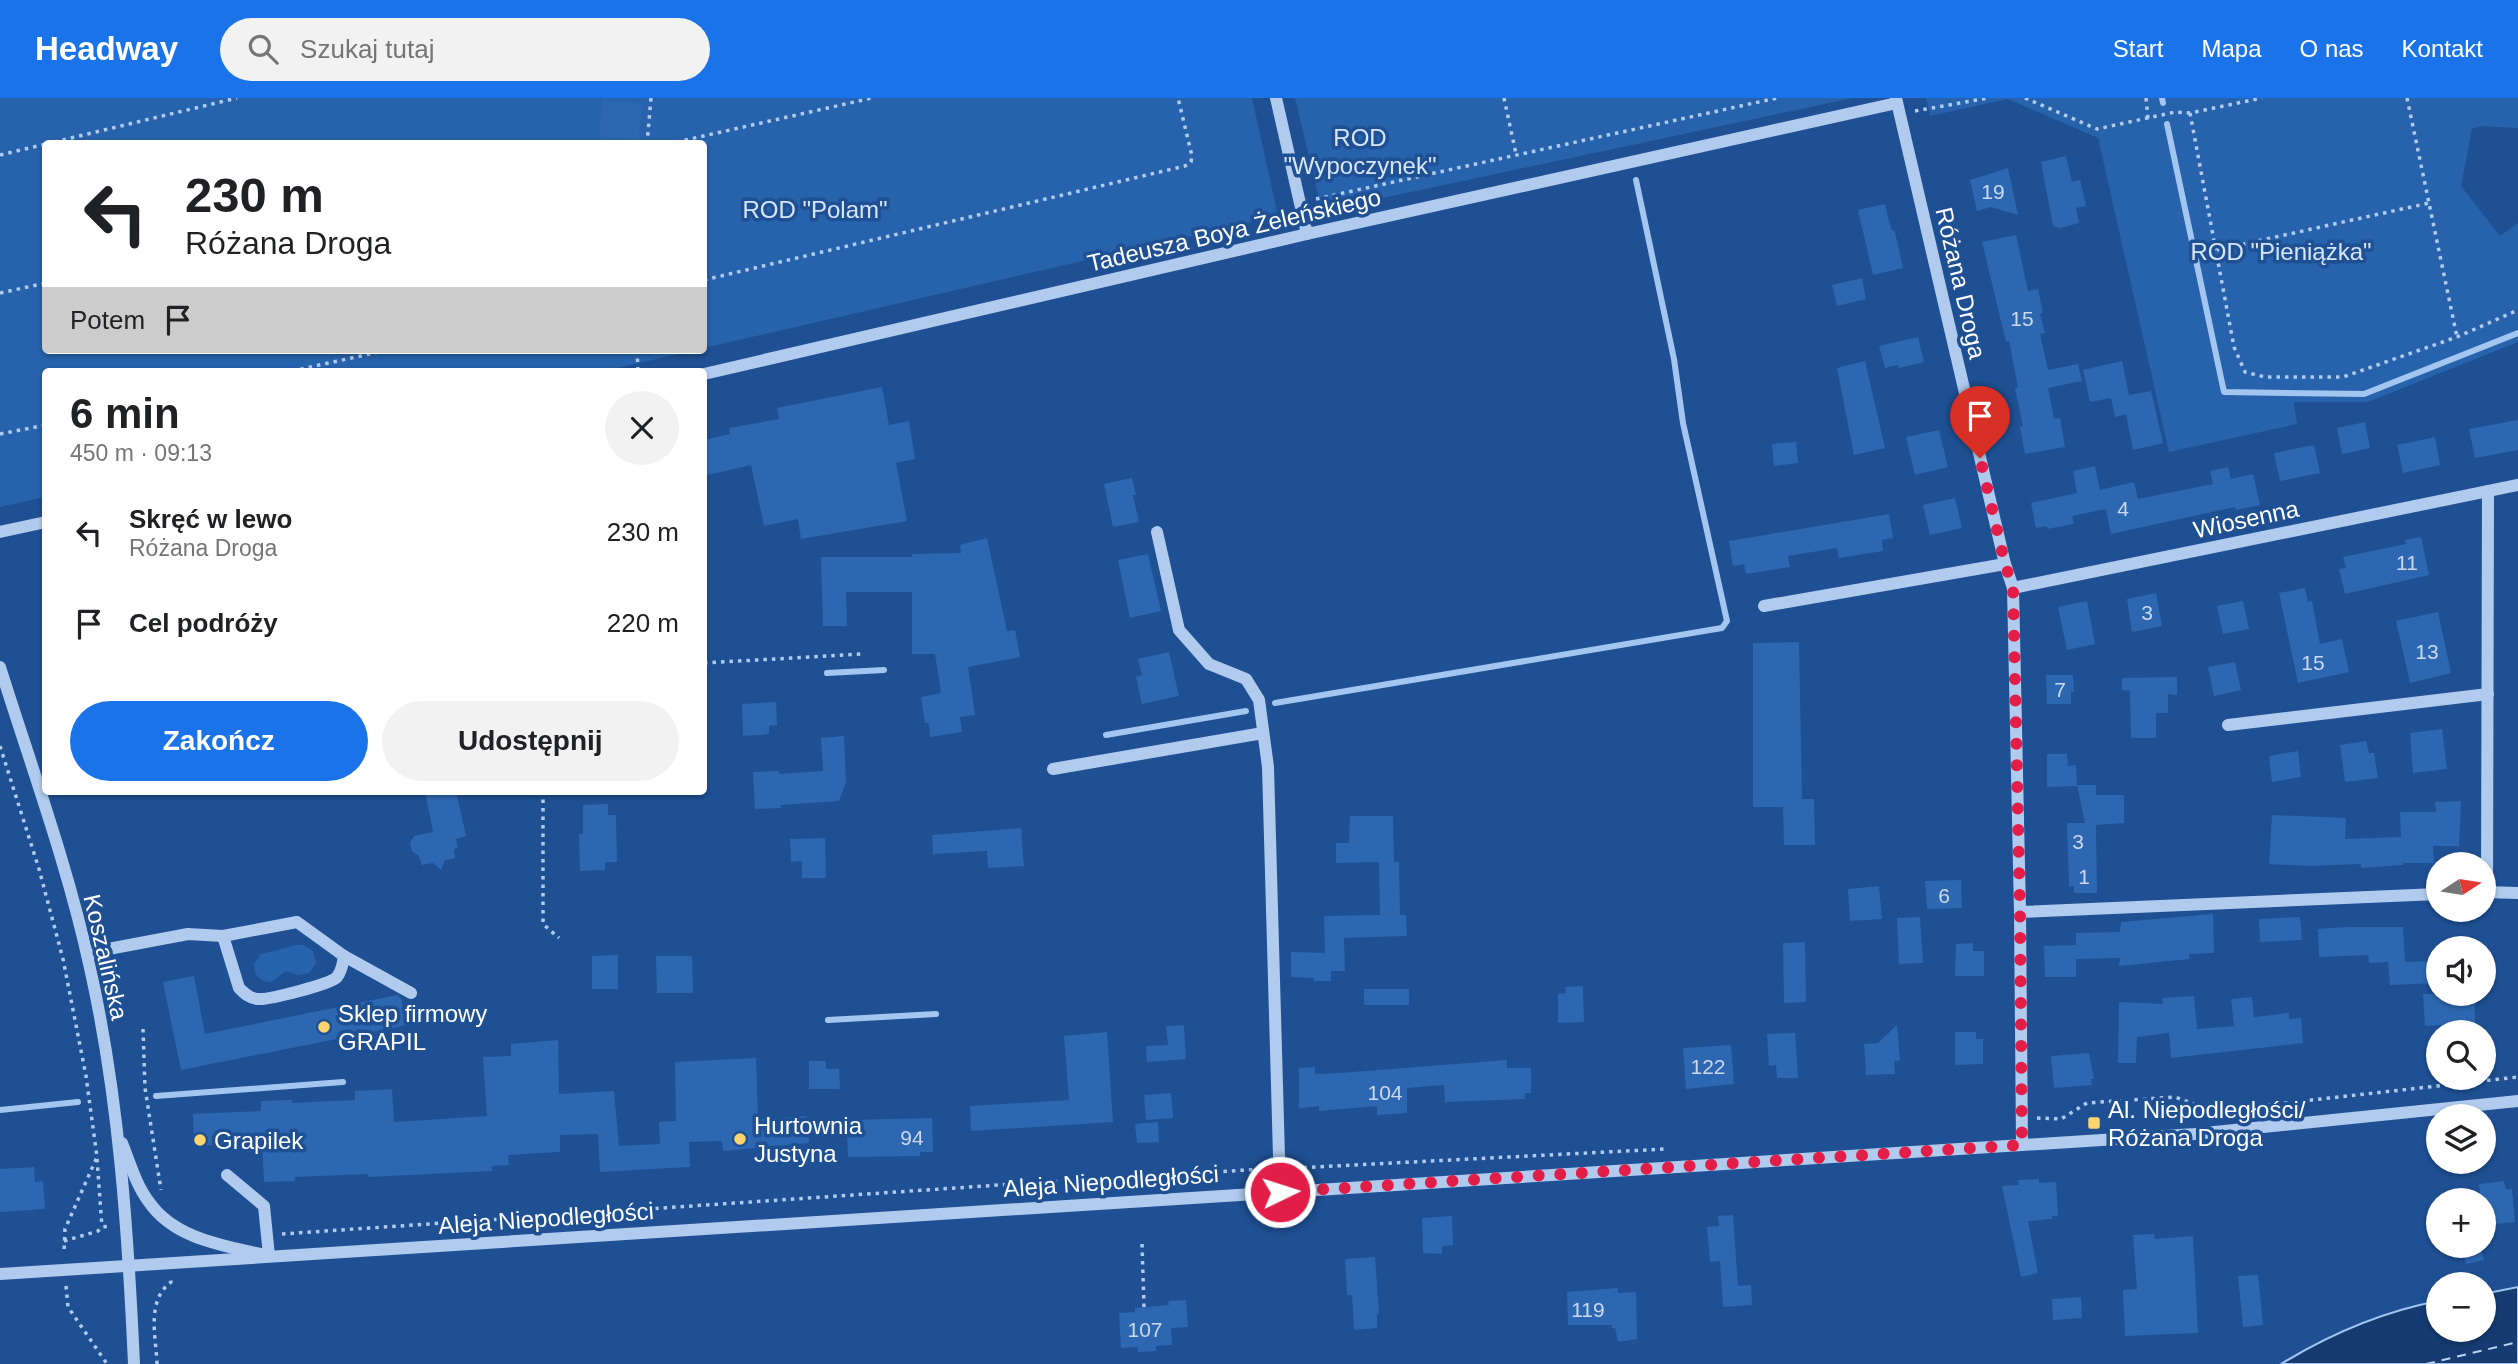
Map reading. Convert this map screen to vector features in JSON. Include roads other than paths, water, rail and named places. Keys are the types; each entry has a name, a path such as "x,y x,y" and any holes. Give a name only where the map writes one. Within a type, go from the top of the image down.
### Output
{"street":[{"path":"1276,98 1307,234"},
{"name":"Tadeusza Boya Żeleńskiego","path":"707,373 1897,101"},
{"name":"Różana Droga","path":"1897,101 2005,564 2013,588 2022,1145"},
{"name":"Wiosenna","path":"2013,588 2518,485"},
{"path":"2486,852 2488,491"},
{"path":"0,532 42,523"},
{"path":"1157,532 1179,630 1209,664 1246,679 1259,700 1268,767 1280,1192"},
{"path":"1764,606 2005,564"},
{"name":"Koszalińska","path":"0,667 69,888 99,1008 116,1130 134,1364"},
{"path":"2228,725 2488,694"},
{"path":"1053,769 1263,733"},
{"path":"2496,892 2518,893"},
{"path":"2020,912 2426,895"},
{"path":"87,953 188,933 223,936 297,922 344,956 411,993"},
{"path":"223,936 239,988 245,994 258,999 325,985 336,978 344,956"},
{"name":"Aleja Niepodległości","path":"0,1274 2195,1134 2518,1101"},
{"path":"116,1130 138,1183 163,1218 179,1229 204,1240 269,1256 264,1206 227,1175"}],"waterway":[{"path":"2162,98 2163,103"},
{"path":"2167,124 2224,392 2364,394 2518,333"},
{"path":"1275,703 1722,628 1727,621 1683,423 1674,359 1636,180"},
{"path":"827,673 884,670"},
{"path":"1106,735 1246,711"},
{"path":"828,1020 936,1014"},
{"path":"156,1096 343,1082"},
{"path":"0,1110 78,1102"}],"place":[{"name":"Sklep firmowy GRAPIL","path":"324,1027"},
{"name":"Al. Niepodległości/ Różana Droga","path":"2094,1123"},
{"name":"Hurtownia Justyna","path":"740,1139"},
{"name":"Grapilek","path":"200,1140"}],"park label":[{"name":"ROD \"Wypoczynek\"","path":"1360,151"},
{"name":"ROD \"Polam\"","path":"815,209"},
{"name":"ROD \"Pieniążka\"","path":"2281,251"}]}
